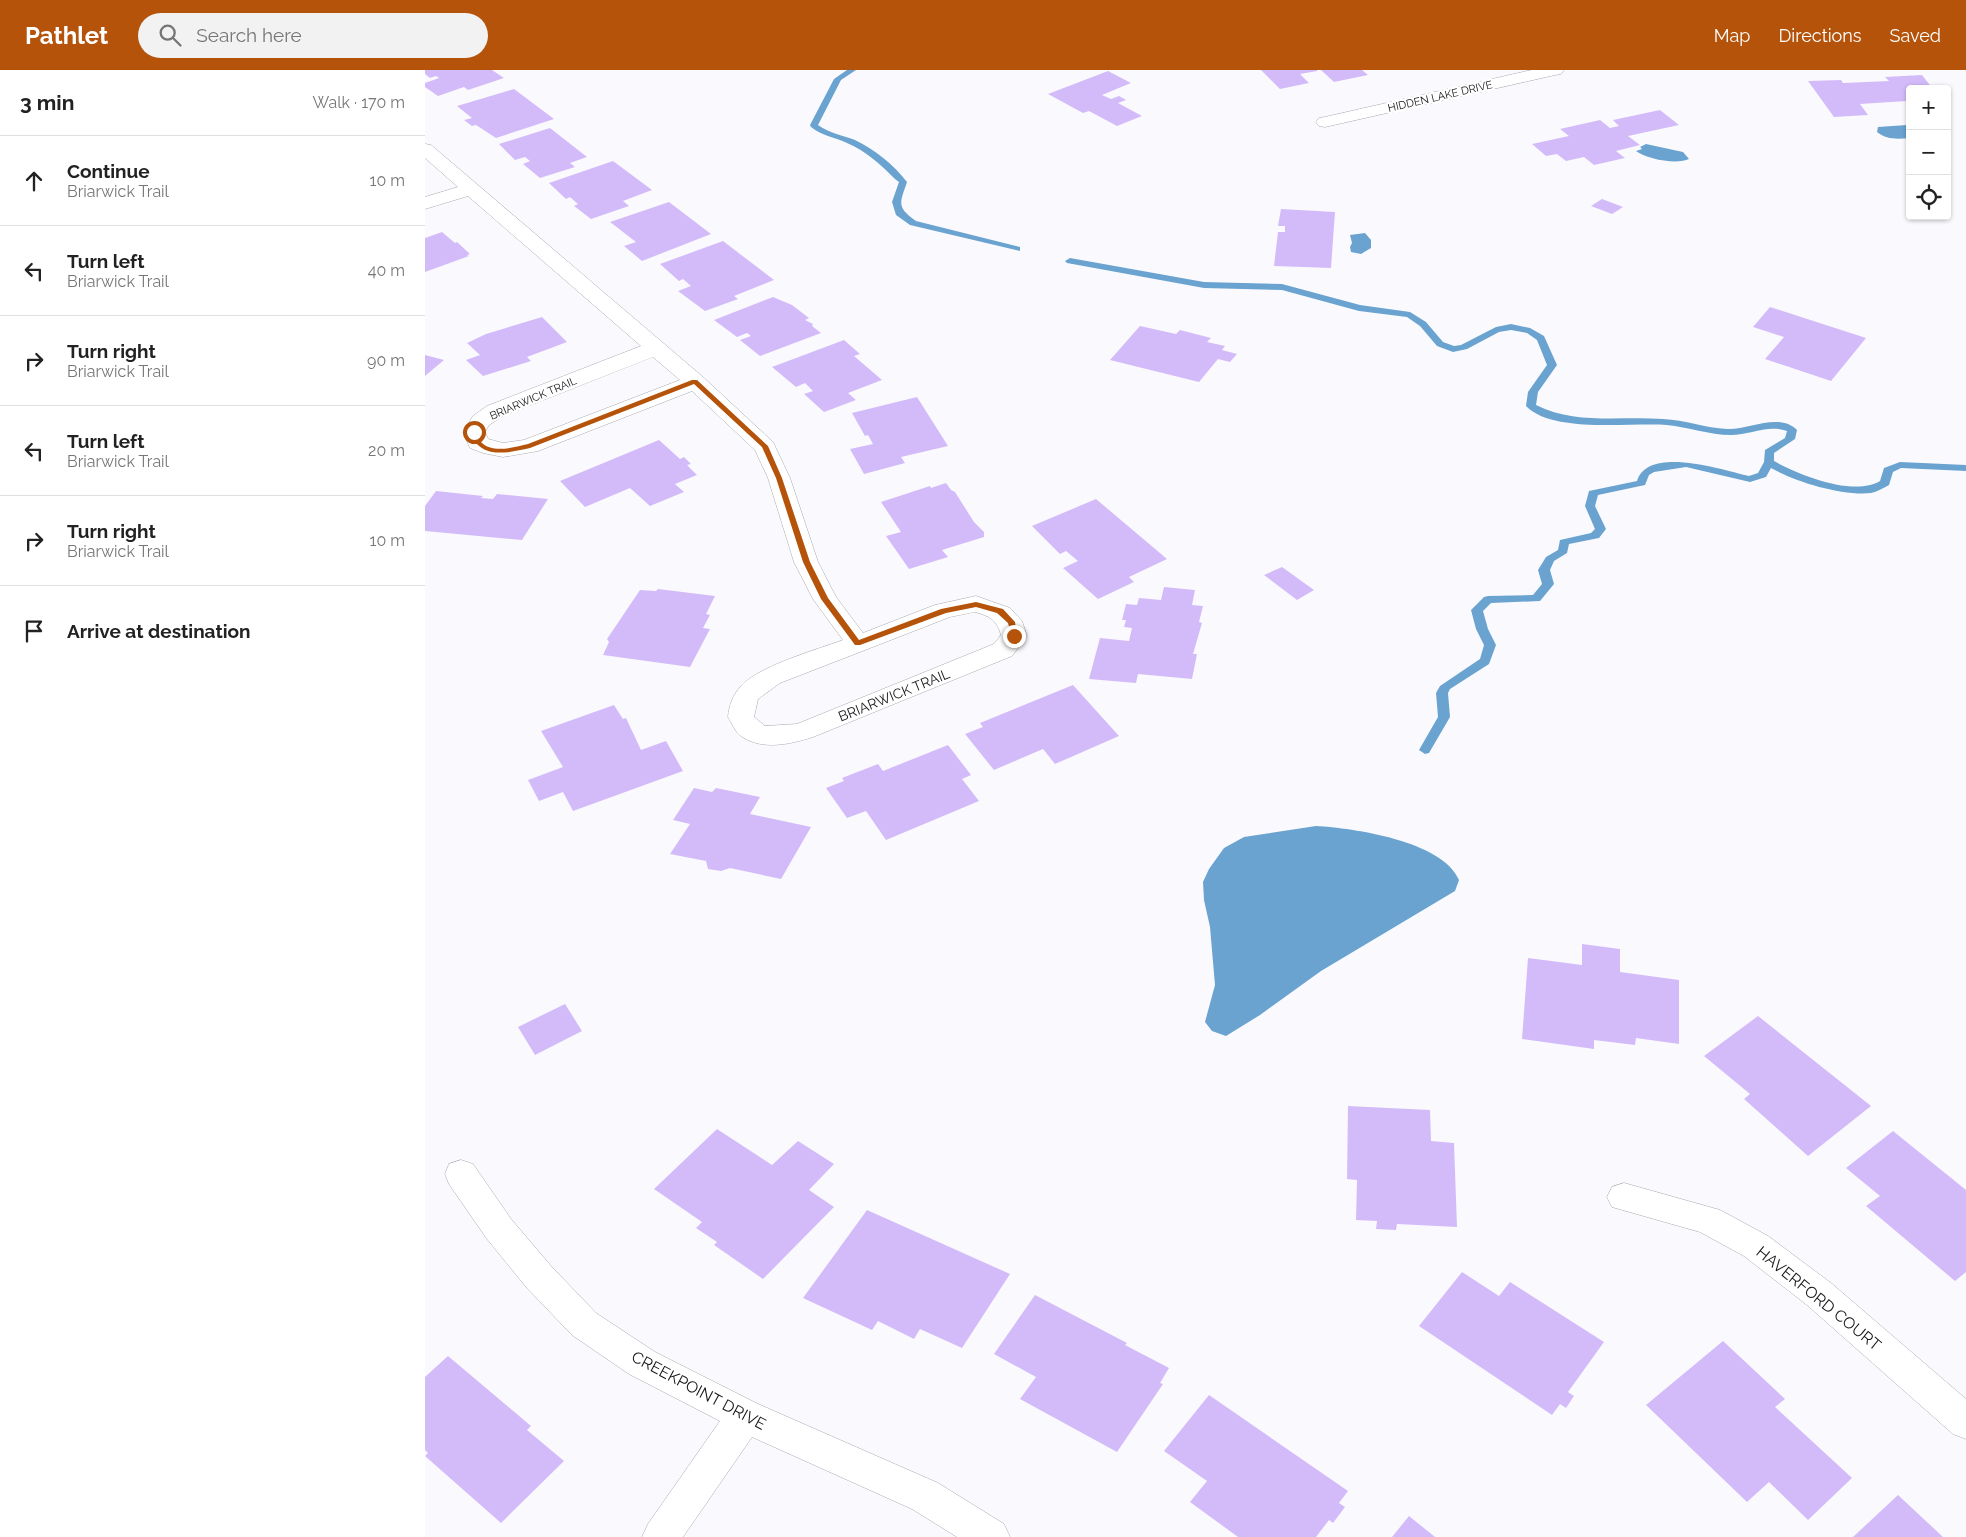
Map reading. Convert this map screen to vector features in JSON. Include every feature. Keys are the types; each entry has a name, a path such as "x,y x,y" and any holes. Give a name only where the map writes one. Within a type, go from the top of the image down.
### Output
{"street":[{"name":"HIDDEN LAKE DRIVE","path":"1325,122 1555,70"},
{"path":"425,149 433,166 471,189 695,382 765,446 779,478 806,562 825,599 858,643"},
{"path":"425,203 471,189"},
{"name":"BRIARWICK TRAIL","path":"656,348 495,412 481,421 474,432 477,443 491,450 509,450 530,446 695,382"},
{"name":"BRIARWICK TRAIL","path":"976,604 1000,611 1011,622 1014,636 1003,650 987,658 804,731 785,736 752,731 741,717 741,702 754,687 771,677 858,643 944,611 976,604"},
{"name":"CREEKPOINT DRIVE","path":"461,1174 499,1229 539,1277 584,1324 642,1362 745,1416 925,1496 991,1537"},
{"name":"HAVERFORD COURT","path":"1624,1197 1708,1220 1756,1246 1819,1294 1966,1422"},
{"path":"661,1537 745,1416"}],"water":[{"path":"1906,125 1906,138 1888,138 1877,132 1878,127"},
{"path":"1646,144 1683,152 1689,159 1684,161 1662,160 1636,151 1642,149 1640,147"},
{"path":"1365,233 1371,240 1371,248 1361,254 1351,252 1350,247 1352,243 1350,235"},
{"path":"1316,826 1373,834 1416,846 1435,855 1450,867 1459,880 1455,891 1321,971 1260,1015 1226,1036 1212,1031 1205,1022 1215,985 1210,927 1204,900 1203,882 1209,869 1224,848 1244,837"}],"building":[{"path":"425,70 492,70 504,78 468,90 464,87 438,96 425,87 425,83 439,78 436,76 430,78 425,74"},
{"path":"1261,70 1317,71 1300,74 1309,83 1280,89"},
{"path":"1321,70 1362,70 1368,75 1334,82"},
{"path":"1108,71 1131,83 1102,95 1111,99 1119,96 1126,100 1118,103 1142,116 1117,126 1089,111 1083,113 1048,94"},
{"path":"1922,75 1930,85 1906,85 1906,101 1860,104 1868,115 1834,117 1808,81 1841,80 1843,83 1889,81 1885,77"},
{"path":"514,89 554,119 496,138 476,125 472,126 464,120 472,118 457,106"},
{"path":"1660,110 1679,125 1628,136 1640,145 1616,151 1625,158 1594,165 1584,157 1566,161 1557,154 1546,156 1532,144 1569,136 1560,129 1600,120 1610,128 1619,126 1613,120"},
{"path":"550,128 587,157 570,163 575,167 540,178 523,164 530,161 525,157 515,160 499,144"},
{"path":"613,161 652,190 623,201 629,206 591,219 574,206 578,204 570,197 566,199 549,183"},
{"path":"1602,199 1623,207 1612,214 1591,206"},
{"path":"669,202 711,234 642,261 624,246 636,242 610,222"},
{"path":"1281,209 1335,212 1331,268 1274,266 1278,232 1285,232 1285,226 1278,226"},
{"path":"442,232 470,254 425,272 425,238"},
{"path":"723,241 774,280 734,296 738,299 705,311 678,291 691,286 683,279 679,281 660,264"},
{"path":"773,297 792,305 809,318 805,320 813,324 812,326 821,333 760,356 740,340 751,336 747,333 737,337 714,320"},
{"path":"1770,307 1866,338 1831,381 1765,359 1784,337 1753,327"},
{"path":"542,317 567,342 527,357 531,361 483,376 466,360 480,355 467,343 486,334"},
{"path":"1140,326 1176,334 1180,330 1211,338 1207,342 1225,346 1222,350 1237,354 1230,362 1218,359 1199,382 1110,360"},
{"path":"844,340 860,354 854,356 882,380 848,393 856,400 824,412 804,394 813,391 805,383 796,387 772,367"},
{"path":"425,355 444,360 425,376"},
{"path":"917,397 948,446 901,457 905,463 864,474 850,449 873,444 868,435 865,436 852,413"},
{"path":"659,440 680,459 684,457 691,464 687,465 697,475 675,484 684,492 650,506 630,488 585,507 560,481"},
{"path":"946,483 955,492 974,522 984,532 984,537 942,550 948,557 909,569 886,536 901,532 881,502 930,486 931,488"},
{"path":"436,491 483,496 481,498 493,499 497,494 548,499 522,540 425,531 425,506"},
{"path":"1096,499 1167,559 1129,577 1134,582 1098,599 1063,568 1078,561 1066,551 1060,554 1032,526"},
{"path":"1282,567 1314,590 1297,600 1264,575"},
{"path":"1164,587 1195,590 1192,605 1203,606 1199,622 1202,623 1193,654 1197,654 1192,679 1138,674 1136,683 1089,679 1100,638 1129,641 1132,628 1124,627 1126,620 1122,620 1126,604 1137,605 1139,598 1161,600"},
{"path":"658,589 715,596 706,614 710,615 703,628 710,629 690,667 603,655 609,642 607,639 640,590 656,591"},
{"path":"1073,685 1119,736 1055,764 1043,749 994,770 965,734 983,727 980,723"},
{"path":"614,705 623,719 626,718 641,750 666,741 683,771 573,811 563,792 539,801 528,780 563,767 541,731"},
{"path":"948,745 971,775 962,779 979,801 886,840 866,811 847,818 826,788 844,781 842,778 878,764 883,771"},
{"path":"694,788 712,792 716,788 760,797 750,814 811,827 781,879 730,868 721,871 708,869 706,861 670,854 690,824 673,820"},
{"path":"1582,944 1620,949 1620,972 1679,980 1679,1044 1636,1038 1635,1045 1594,1040 1594,1049 1522,1039 1528,958 1582,965"},
{"path":"565,1004 582,1031 535,1055 518,1027"},
{"path":"1758,1016 1871,1106 1808,1156 1744,1099 1750,1094 1704,1056"},
{"path":"1348,1106 1430,1110 1431,1141 1454,1143 1457,1227 1397,1224 1396,1230 1376,1229 1377,1221 1356,1220 1357,1180 1347,1179"},
{"path":"717,1129 772,1165 798,1141 834,1164 809,1190 834,1207 763,1279 714,1245 717,1242 696,1228 702,1222 654,1189"},
{"path":"1893,1131 1966,1190 1966,1272 1955,1281 1866,1206 1880,1196 1846,1168"},
{"path":"867,1210 1010,1274 962,1348 920,1329 914,1339 878,1321 872,1330 803,1298"},
{"path":"1462,1272 1499,1296 1510,1282 1604,1342 1568,1392 1574,1396 1566,1408 1560,1404 1552,1415 1419,1326"},
{"path":"1035,1295 1127,1343 1125,1345 1169,1368 1160,1383 1163,1384 1117,1452 1020,1399 1036,1377 994,1354"},
{"path":"1723,1341 1785,1399 1775,1407 1852,1478 1808,1520 1769,1482 1747,1502 1646,1405"},
{"path":"448,1356 531,1426 527,1430 564,1461 501,1523 425,1456 428,1453 425,1450 425,1377"},
{"path":"1209,1395 1348,1491 1339,1503 1345,1507 1333,1523 1329,1520 1316,1537 1238,1537 1190,1502 1207,1481 1164,1451"},
{"path":"1898,1495 1943,1537 1853,1537"},
{"path":"1409,1516 1435,1537 1392,1537"}],"waterway":[{"path":"852,70 838,79 814,125 827,133 863,148 898,177 903,182 896,202 899,213 913,223 1017,249"},
{"path":"1070,261 1204,285 1282,287 1359,308 1410,315 1423,324 1440,344 1453,349 1464,347 1496,330 1511,327 1530,331 1541,338 1552,365 1533,392 1531,406 1545,413 1578,421 1665,422 1729,432 1738,432 1768,425 1783,426 1792,430 1790,439 1769,452 1769,462"},
{"path":"1425,750 1444,717 1442,693 1446,686 1485,661 1490,645 1482,629 1477,610 1488,600 1536,598 1548,584 1544,570 1550,559 1563,551 1564,542 1595,536 1601,529 1590,506 1593,493 1641,483 1644,474 1651,469 1686,464 1750,479 1762,475 1769,462"},
{"path":"1769,462 1804,478 1833,486 1860,490 1871,490 1885,483 1888,470 1900,465 1966,468"}],"route":[{"path":"474,432 477,443 491,450 509,450 530,446 695,382 765,446 779,478 806,562 825,599 858,643 944,611 976,604 1000,611 1011,622 1014,636"}]}
